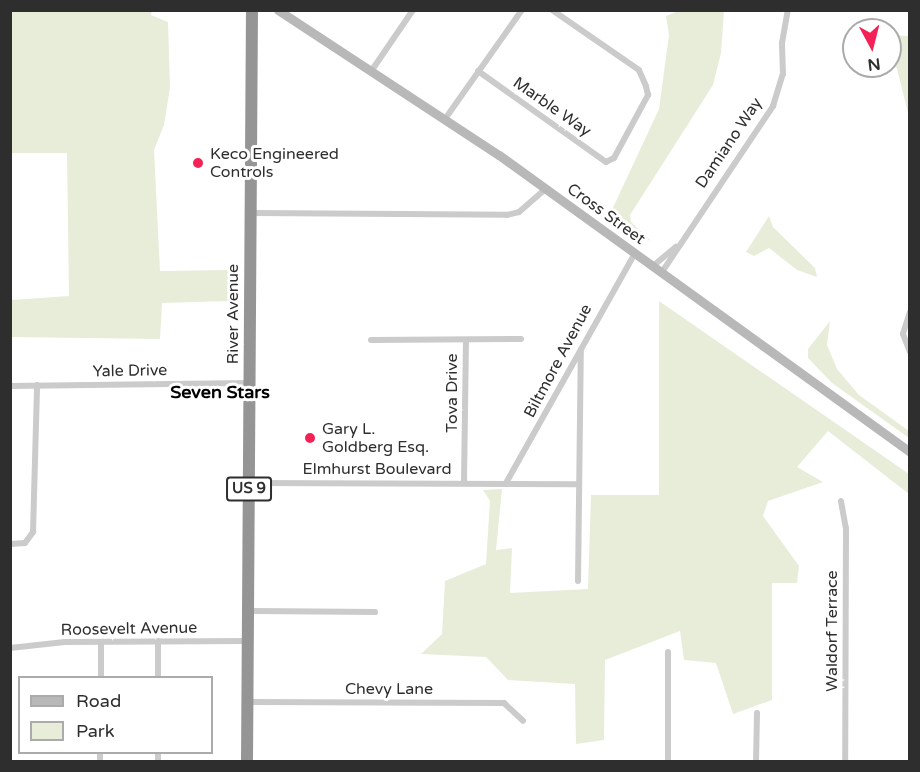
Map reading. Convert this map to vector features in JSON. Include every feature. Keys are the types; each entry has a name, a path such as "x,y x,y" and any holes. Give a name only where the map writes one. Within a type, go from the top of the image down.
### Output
{"highway":[{"name":"River Avenue","path":"247,762 252,10"}],"main road":[{"name":"Cross Street","path":"279,10 445,119 545,189 909,452"}],"street":[{"path":"372,70 413,10"},
{"path":"445,119 522,10"},
{"name":"Marble Way","path":"478,71 606,162 611,160 648,95 646,86 639,70 552,10"},
{"name":"Damiano Way","path":"662,272 676,247 772,105 783,74 782,43 788,10"},
{"path":"251,213 507,215 519,212 545,189"},
{"name":"Damiano Way","path":"653,266 676,247"},
{"name":"Biltmore Avenue","path":"506,483 635,253"},
{"path":"909,312 903,334 909,352"},
{"name":"Tova Drive","path":"371,340 521,339"},
{"name":"Tova Drive","path":"464,482 466,341"},
{"path":"578,581 581,347"},
{"name":"Yale Drive","path":"10,386 250,383"},
{"path":"14,544 25,543 33,532 37,386"},
{"name":"Elmhurst Boulevard","path":"249,483 579,484"},
{"name":"Waldorf Terrace","path":"841,501 846,528 845,762"},
{"path":"248,611 375,612"},
{"name":"Roosevelt Avenue","path":"10,648 101,642 248,640"},
{"path":"158,641 158,676"},
{"path":"101,642 101,676"},
{"path":"668,652 668,762"},
{"name":"Chevy Lane","path":"248,702 504,703 523,721"},
{"path":"756,762 757,713"}],"green space":[{"path":"11,10 152,11 151,15 168,22 170,87 164,125 154,150 160,271 230,270 230,301 162,303 160,339 11,337 11,300 69,296 67,153 11,153"},
{"path":"678,11 724,11 721,53 713,85 630,215 631,222 651,241 629,231 611,212 659,109 669,35 666,16"},
{"path":"902,36 909,36 909,117 899,78 902,78"},
{"path":"769,216 773,227 815,268 817,277 797,270 769,248 754,256 746,252"},
{"path":"659,301 909,474 909,494 828,431 797,467 823,482 768,501 763,516 799,566 797,583 772,583 772,700 733,714 716,663 684,660 680,631 605,660 604,740 576,744 575,684 508,680 486,657 421,654 442,634 445,581 486,564 490,501 483,490 502,489 496,550 512,548 510,593 588,589 591,495 659,495"},
{"path":"830,321 827,345 837,369 859,395 909,431 909,438 832,383 808,358 808,349"}],"place":[{"name":"Keco Engineered Controls","path":"198,163"},
{"name":"Gary L. Goldberg Esq.","path":"310,438"}],"district":[{"name":"Seven Stars","path":"220,392"}]}
